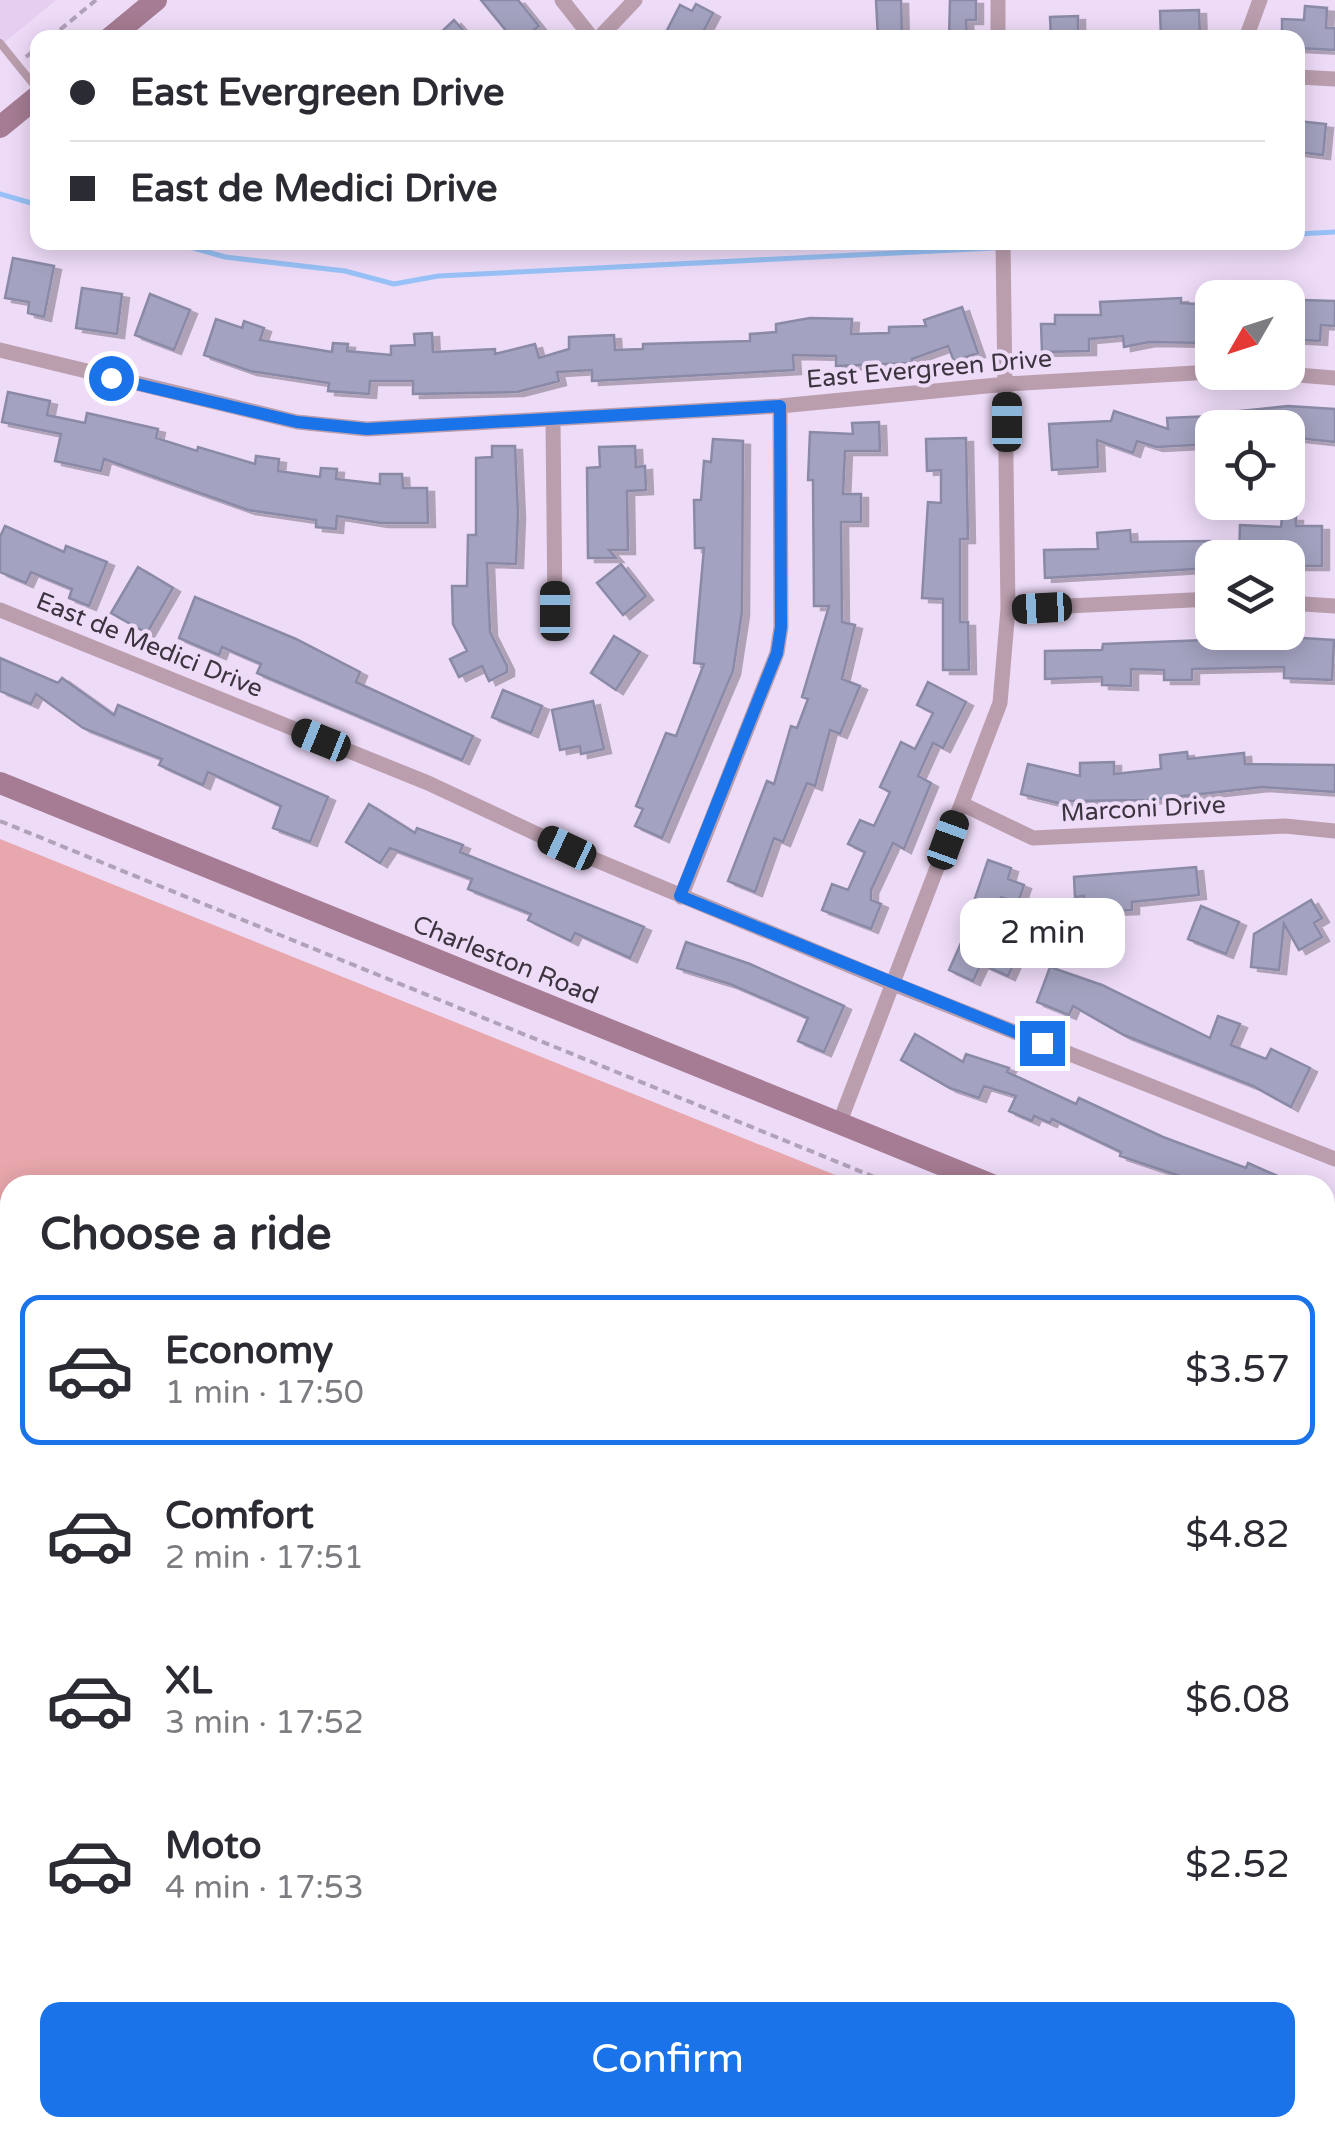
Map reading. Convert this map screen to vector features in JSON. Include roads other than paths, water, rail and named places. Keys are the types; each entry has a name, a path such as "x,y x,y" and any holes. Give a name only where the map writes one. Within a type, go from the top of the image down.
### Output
{"main road":[{"path":"120,30 156,0"},
{"path":"0,126 30,100"},
{"name":"Charleston Road","path":"0,784 967,1175"}],"street":[{"path":"562,0 589,30"},
{"path":"604,30 635,0"},
{"path":"998,0 998,30"},
{"path":"1249,30 1260,0"},
{"path":"1305,77 1335,79"},
{"path":"839,1124 896,986 1000,703 1008,610 1003,250"},
{"name":"East Evergreen Drive","path":"0,350 297,422 367,429 553,422 1007,384 1195,373"},
{"path":"1305,376 1335,378"},
{"path":"680,896 777,653 781,627 780,406"},
{"path":"553,422 555,611"},
{"path":"1008,610 1195,599"},
{"path":"1305,604 1335,606"},
{"name":"East de Medici Drive","path":"0,610 428,783 680,896 896,986 1335,1159"},
{"name":"Marconi Drive","path":"962,804 1032,838 1285,826 1335,831"}],"lane":[{"path":"0,43 30,82"}],"waterway":[{"path":"0,194 30,203"},
{"path":"1305,234 1335,232"},
{"path":"200,250 225,257 345,271 394,284 438,276 956,250"}]}
